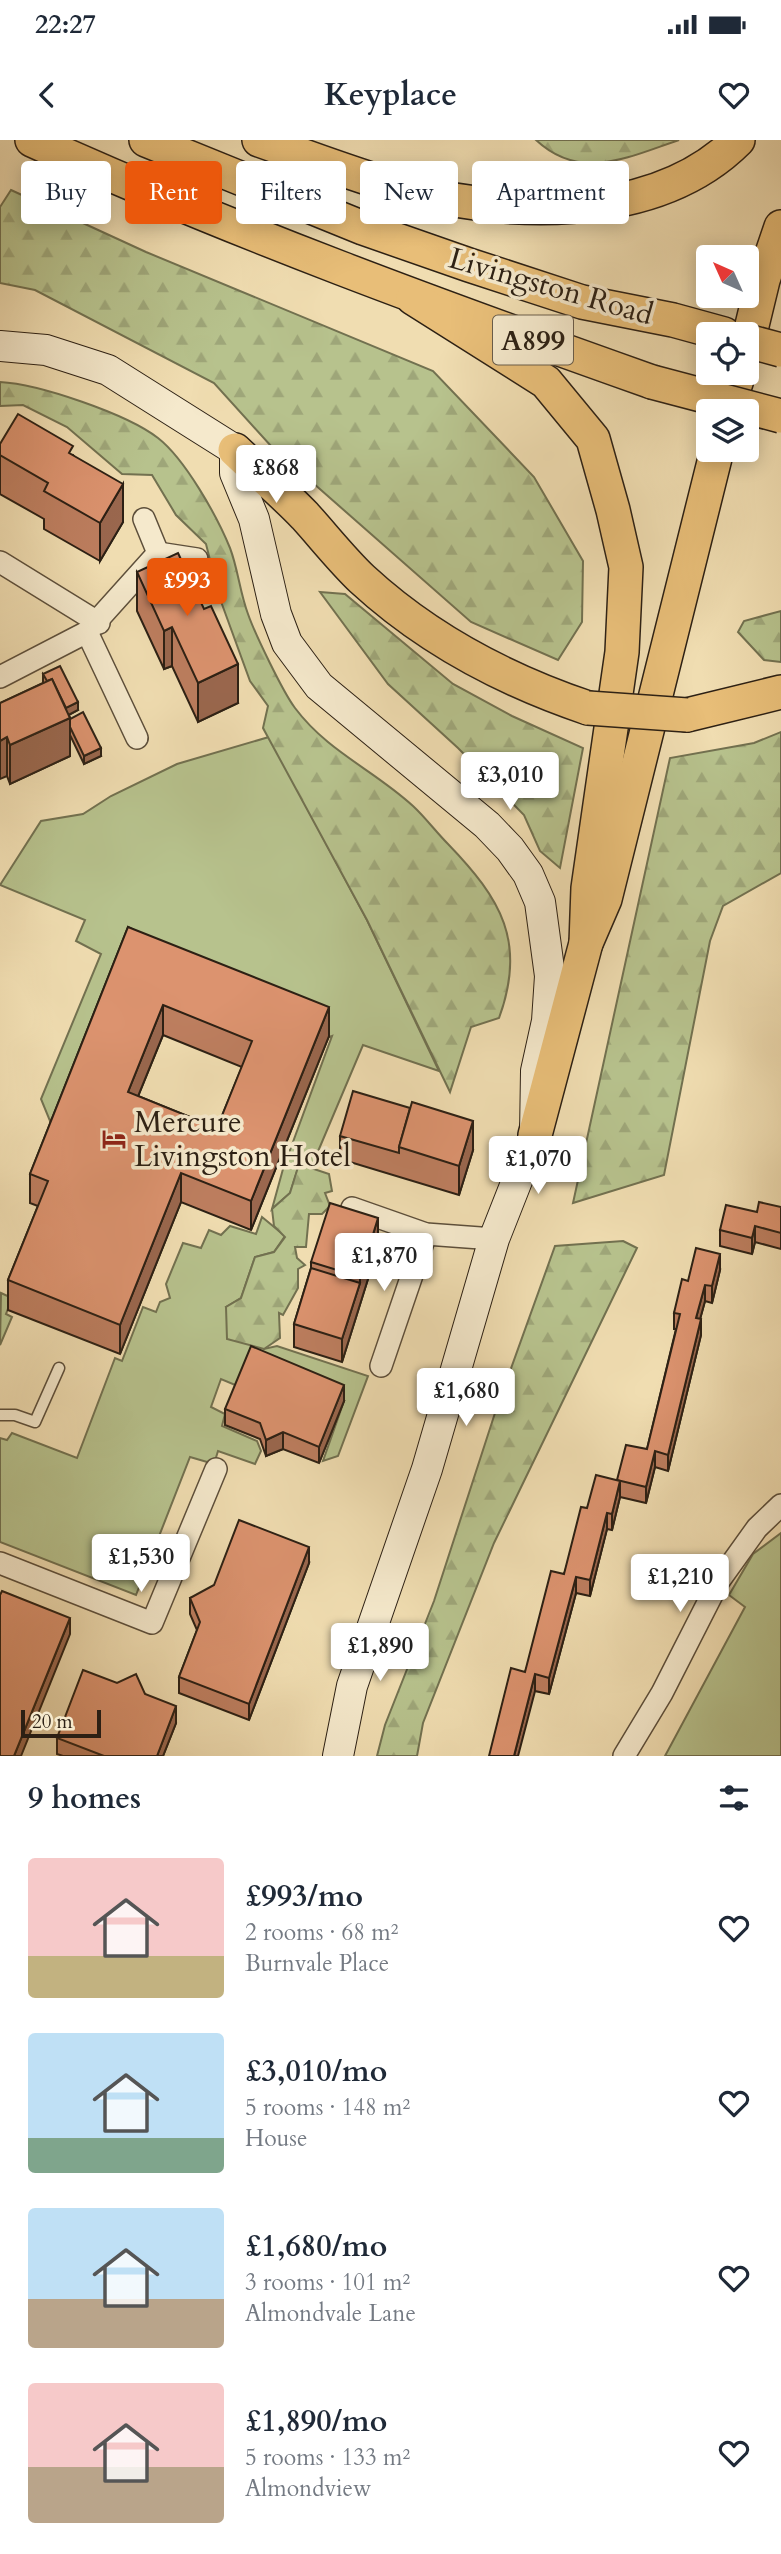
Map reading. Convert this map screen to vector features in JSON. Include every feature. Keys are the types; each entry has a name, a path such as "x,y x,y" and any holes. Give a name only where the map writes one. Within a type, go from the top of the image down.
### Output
{"main road":[{"name":"Livingston Road","path":"32,140 139,189 413,298 652,382 781,416"},
{"path":"259,140 392,185 499,207 631,199 677,183 717,161 738,140"},
{"name":"Livingston Road","path":"154,144 363,228 470,265 582,302 696,326"},
{"path":"752,322 781,227"},
{"path":"413,298 546,382 593,439 609,498 626,567 622,652 587,888 586,943"},
{"path":"759,345 781,350"},
{"path":"235,450 302,513 362,579 423,627 474,660 544,694 587,708 687,715 781,692"},
{"path":"535,1135 586,943 605,899 714,462"}],"street":[{"path":"0,346 46,350 108,370 235,450 235,472 254,519 276,614 292,651 319,687 487,825 510,849 528,874 536,893 547,939 550,976 547,1021 536,1071 535,1135 494,1239 427,1469 352,1686 338,1756"},
{"path":"145,519 158,554"},
{"path":"158,554 197,559"},
{"path":"0,677 93,627 158,554"},
{"path":"0,562 93,627 137,738"},
{"path":"352,1208 426,1234 494,1239"},
{"path":"381,1366 426,1234"},
{"path":"0,1563 152,1623 216,1469"},
{"path":"624,1756 662,1693 719,1581 757,1528 781,1505"}],"lane":[{"path":"0,1415 15,1415 35,1422 59,1368"}],"green space":[{"path":"536,140 679,140 611,161 576,161 553,153"},
{"path":"11,190 21,195 21,224 85,224 433,371 534,477 583,561 582,622 558,660 471,622 271,446 214,383 35,290 0,283 0,207"},
{"path":"0,382 37,388 105,410 144,429 168,447 199,489 224,535 233,556 252,623 295,708 322,737 417,810 467,864 495,903 509,944 507,991 499,1018 471,1027 450,1092 367,920 263,728 268,706 250,681 219,596 206,544 176,515 152,475 122,474 67,427 23,405 0,406"},
{"path":"320,592 345,594 453,684 512,716 583,748 560,868 540,851 524,815 458,748 388,684"},
{"path":"781,611 781,662 764,660 738,632 744,621"},
{"path":"781,732 781,873 723,906 710,941 664,1175 573,1203 670,758 754,743"},
{"path":"269,737 367,920 439,1071 363,1045 311,1168 299,1165 290,1193 272,1209 283,1169 332,1036 317,1042 128,952 60,1107 50,1121 41,1099 101,954 76,941 85,920 0,885 41,821 83,814 111,796 177,764"},
{"path":"299,1164 329,1174 332,1191 325,1193 330,1206 322,1214 309,1214 306,1247 295,1247 297,1258 305,1265 298,1269 298,1288 283,1315 279,1313 280,1338 264,1349 227,1339 226,1307 241,1298 255,1257 274,1252 285,1237 274,1226 272,1209 290,1193"},
{"path":"262,1217 285,1236 274,1252 255,1257 241,1298 226,1307 264,1349 277,1346 368,1376 338,1456 323,1461 344,1401 240,1387 221,1379 211,1407 225,1414 222,1426 257,1441 261,1451 255,1464 218,1451 214,1464 190,1457 136,1595 0,1542 0,1438 7,1440 12,1433 77,1458 115,1358 122,1361 143,1307 156,1312 160,1302 170,1298 166,1284 183,1243 201,1248 209,1230 221,1235 230,1226 256,1234"},
{"path":"623,1241 637,1248 494,1543 423,1723 417,1756 377,1756 385,1725 434,1601 495,1413 555,1246"},
{"path":"1,1293 12,1298 6,1314 12,1317 0,1345"},
{"path":"781,1533 781,1756 665,1756 745,1607 729,1595 753,1554"}],"building":[{"path":"18,414 73,446 69,453 123,484 100,523 44,491 48,483 0,455 0,444"},
{"path":"178,553 204,609 211,606 238,664 198,683 172,627 164,631 137,572"},
{"path":"60,666 78,702 66,708 52,679 47,681 43,674"},
{"path":"52,679 70,718 10,745 7,737 0,741 0,703"},
{"path":"83,712 101,748 84,756 70,727 70,719"},
{"name":"Mercure Livingston Hotel","path":"128,927 329,1007 251,1201 181,1173 120,1325 8,1280 48,1181 30,1174","holes":["163,1005 252,1041 217,1128 128,1092"]},
{"path":"353,1091 410,1108 399,1153 340,1136"},
{"path":"412,1102 473,1121 459,1166 399,1147"},
{"path":"759,1202 781,1207 781,1233 755,1226 752,1238 720,1230 726,1205 757,1212"},
{"path":"330,1203 378,1218 360,1277 311,1262"},
{"path":"696,1248 720,1254 712,1286 705,1285 696,1318 701,1319 668,1455 655,1451 646,1487 617,1480 626,1445 647,1449 680,1314 674,1313 682,1279 688,1281"},
{"path":"311,1268 360,1283 342,1339 294,1324"},
{"path":"251,1346 344,1385 319,1447 283,1432 266,1440 260,1423 225,1409"},
{"path":"596,1475 620,1481 612,1514 607,1513 590,1580 576,1577 549,1678 535,1674 514,1756 489,1756 511,1668 525,1672 551,1571 564,1574 581,1507 587,1508"},
{"path":"239,1520 309,1547 249,1704 179,1677 200,1622 190,1598 214,1585"},
{"path":"2,1591 70,1618 14,1756 0,1756"},
{"path":"83,1670 117,1683 136,1674 145,1694 176,1706 157,1756 104,1756 57,1738"}],"place":[{"name":"Mercure Livingston Hotel","path":"114,1139"}]}
